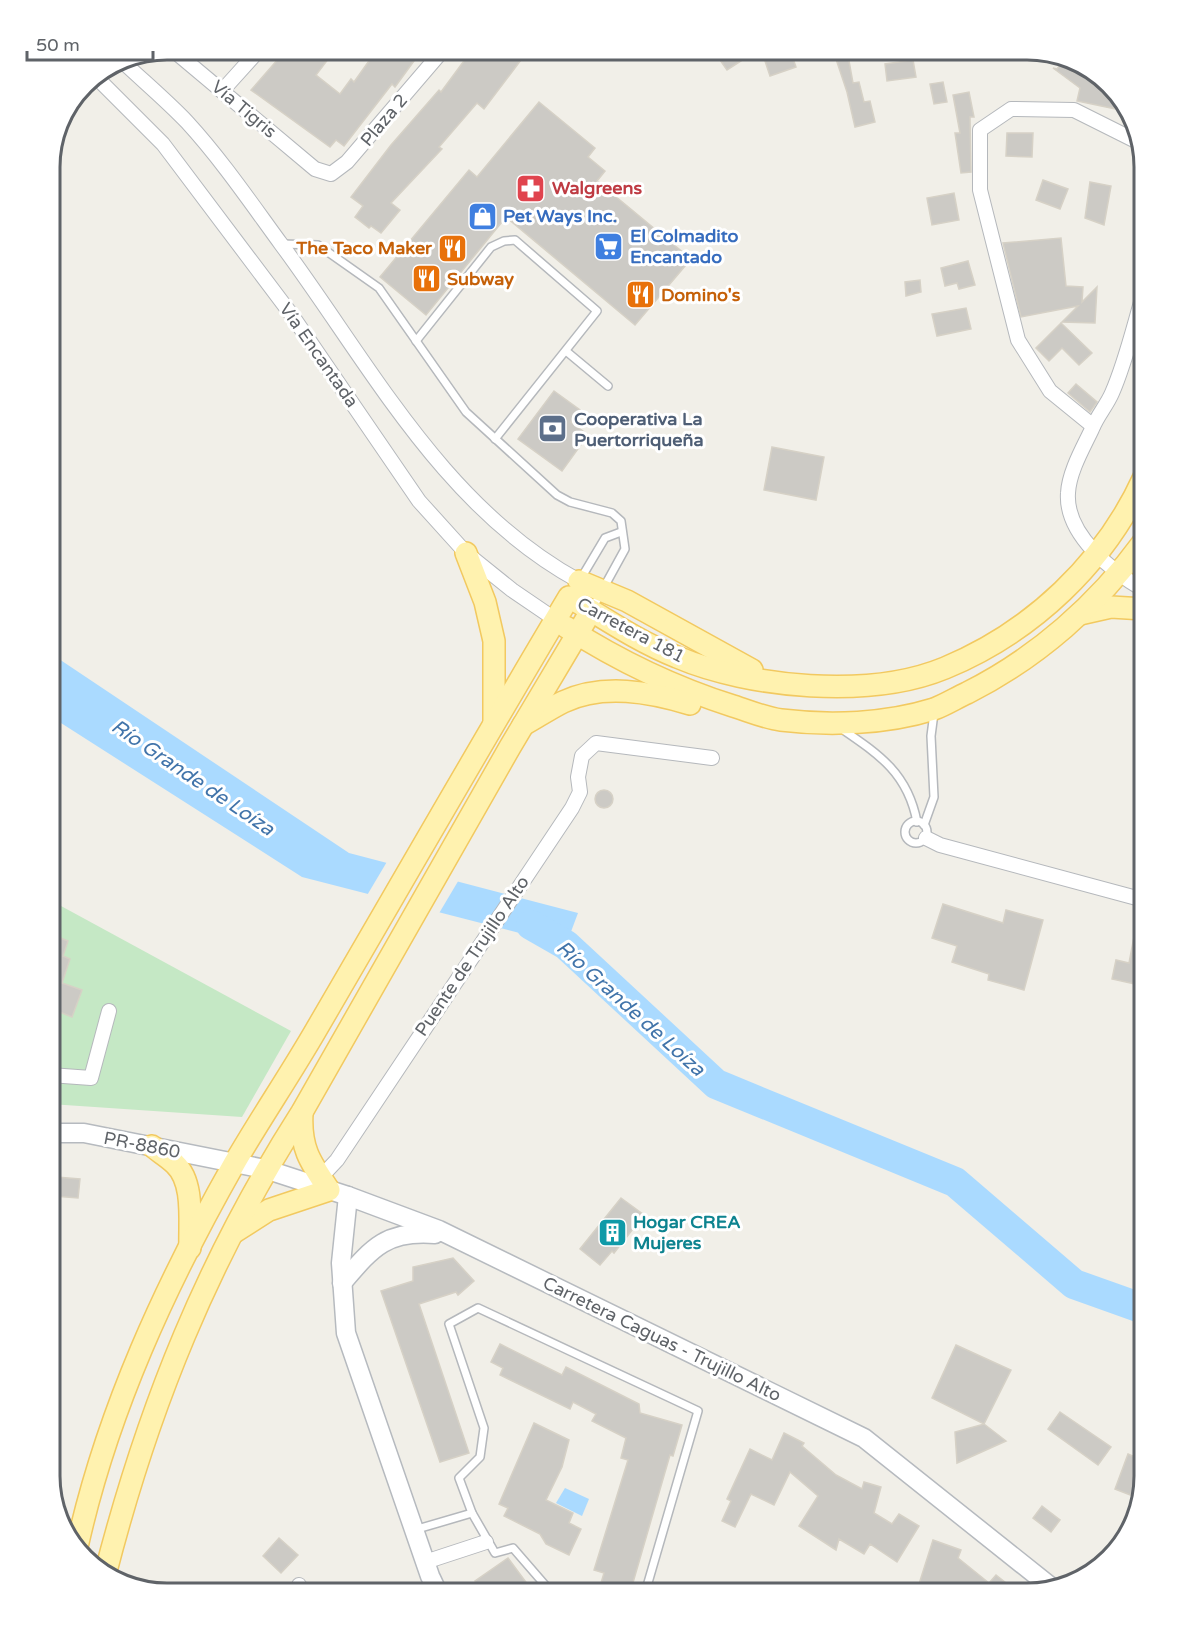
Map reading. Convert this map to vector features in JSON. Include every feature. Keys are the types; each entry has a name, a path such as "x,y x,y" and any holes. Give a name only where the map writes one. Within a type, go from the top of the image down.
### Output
{"main road":[{"name":"Carretera 181","path":"574,590 591,611 677,658 739,676 779,683 855,685 895,680 944,668 1002,640 1020,627 1073,581 1096,555 1122,519 1134,496"},
{"path":"466,553 491,622 494,641 490,730"},
{"name":"Carretera 181","path":"556,620 635,668 665,682 779,720 836,724 934,709 979,687 1026,658 1079,614 1119,575 1134,555"},
{"path":"79,1537 90,1491 139,1353 234,1164 290,1075 574,590 602,592 627,601 779,683"},
{"path":"1079,614 1111,607 1134,608"},
{"path":"108,1565 122,1508 171,1365 200,1295 266,1169 302,1112 522,726 591,611"},
{"path":"522,726 565,701 590,694 619,691 663,696 732,716 779,720"},
{"path":"232,1233 269,1210 333,1188 309,1160 301,1135 302,1112"},
{"path":"152,1146 176,1164 183,1174 187,1187 190,1249"}],"street":[{"name":"Vía Tigris","path":"185,60 315,170"},
{"path":"222,91 250,60"},
{"name":"Plaza 2","path":"315,170 331,174 347,162 434,60"},
{"name":"Vía Encantada","path":"129,67 187,122 281,244 401,415 442,467 513,537 539,557 574,590"},
{"name":"Vía Encantada","path":"102,83 162,144 291,314 419,501 466,553 512,590 556,620"},
{"path":"1093,426 1050,391 1018,340 980,190 980,130 1011,109 1074,111 1129,138"},
{"path":"1134,324 1112,393 1093,426 1071,479 1068,494 1071,514 1096,555 1119,575 1134,584"},
{"name":"Puente de Trujillo Alto","path":"333,1188 338,1160 580,792 578,777 582,756 596,743 712,758"},
{"path":"925,831 940,845 1134,897"},
{"path":"60,1076 91,1078 109,1011"},
{"name":"PR-8860","path":"60,1133 84,1133 234,1164"},
{"name":"Carretera Caguas - Trujillo Alto","path":"234,1164 266,1169 333,1188 449,1235 864,1438 1044,1581"},
{"path":"333,1188 346,1333 434,1583"},
{"path":"342,1283 369,1251 390,1237 414,1232 449,1235"},
{"path":"425,1562 486,1542"}],"lane":[{"path":"417,341 492,247 504,241 515,240 597,311 495,439"},
{"path":"281,244 318,245 379,288 466,412 557,495 570,502 612,513 621,521 625,549 591,611"},
{"path":"566,351 608,386"},
{"path":"574,590 605,538 621,532"},
{"path":"917,822 906,827 908,840 920,843 934,797 931,736 934,709"},
{"path":"836,724 865,744 894,772 910,794 917,822 925,831"},
{"path":"543,1583 513,1548 495,1554 486,1542 472,1513 459,1478 480,1457 484,1428 449,1324 478,1308 698,1411 648,1583"},
{"path":"414,1530 472,1513"}],"green space":[{"path":"60,905 291,1031 242,1117 60,1105"}],"water":[{"path":"60,660 349,853 578,913 566,945 302,877 60,722"},
{"path":"565,1488 589,1499 582,1516 556,1503"}],"pier":[{"path":"388,860 460,878 438,915 366,897"}],"building":[{"path":"277,60 327,60 316,75 340,94 351,79 354,82 370,60 415,60 395,87 392,84 344,146 336,140 330,147 251,90"},
{"path":"465,60 521,60 484,109 477,103 439,147 442,149 391,203 400,210 381,233 371,226 369,228 355,217 363,206 351,197 391,145 439,90 441,92"},
{"path":"720,60 742,60 727,70"},
{"path":"765,60 794,60 796,67 770,76"},
{"path":"836,60 849,60 853,83 859,82 864,102 870,101 875,122 855,127"},
{"path":"913,60 916,77 887,81 885,64"},
{"path":"1059,66 1068,68 1092,82 1103,91 1116,109 1077,101 1080,88 1053,68 1057,69"},
{"path":"943,82 947,102 934,104 930,84"},
{"path":"969,92 974,117 970,117 971,172 961,173 955,133 960,133 953,95"},
{"path":"539,102 595,148 588,157 605,171 597,181 691,259 635,325 506,217 426,315 380,277 469,170 477,177"},
{"path":"1007,133 1033,133 1032,157 1006,156"},
{"path":"1043,180 1068,189 1060,209 1036,200"},
{"path":"1090,182 1111,186 1104,225 1085,218"},
{"path":"954,193 959,220 932,225 927,198"},
{"path":"1061,238 1066,286 1083,287 1082,302 1097,287 1095,323 1062,322 1078,306 1021,317 1003,243"},
{"path":"968,261 975,285 959,289 957,283 945,286 941,268"},
{"path":"920,280 921,292 906,296 905,282"},
{"path":"966,308 971,329 937,336 932,314"},
{"path":"1061,323 1092,353 1079,365 1062,348 1049,361 1036,348"},
{"path":"1076,384 1097,402 1090,412 1068,393"},
{"name":"Cooperativa La Puertorriqueña","path":"554,391 580,410 571,422 588,435 562,471 518,439"},
{"path":"772,447 824,457 816,500 764,490"},
{"path":"604,790 610,793 613,799 610,805 604,808 598,805 595,799 598,793"},
{"path":"943,904 1003,923 1006,910 1043,920 1024,990 988,980 989,974 952,962 957,946 932,938"},
{"path":"1134,937 1134,984 1112,979 1116,960 1129,963"},
{"path":"60,938 68,941 63,956 70,959 62,983 82,990 72,1017 60,1012"},
{"path":"60,1177 80,1179 78,1198 60,1196"},
{"name":"Hogar CREA Mujeres","path":"621,1198 644,1215 614,1253 612,1251 600,1265 580,1249"},
{"path":"453,1258 474,1281 458,1295 456,1292 419,1304 469,1453 440,1462 381,1291 413,1281 413,1267"},
{"path":"500,1344 562,1375 566,1367 639,1404 640,1413 682,1425 673,1456 670,1455 633,1583 601,1583 604,1573 594,1570 628,1460 621,1458 626,1438 592,1421 596,1414 573,1402 570,1409 500,1375 503,1368 491,1362"},
{"path":"956,1345 1011,1370 984,1424 932,1398"},
{"path":"1060,1412 1111,1447 1098,1465 1048,1429"},
{"path":"534,1423 569,1440 562,1467 546,1500 573,1513 569,1523 581,1529 569,1555 546,1544 540,1534 504,1516 508,1508 499,1504"},
{"path":"984,1424 1006,1441 957,1463 955,1432"},
{"path":"784,1433 804,1443 802,1446 836,1475 862,1489 864,1482 881,1487 874,1513 892,1524 899,1514 919,1526 897,1562 870,1544 864,1554 839,1539 836,1550 799,1526 818,1496 790,1472 774,1505 751,1494 735,1527 722,1521 731,1501 727,1499 750,1449 772,1460"},
{"path":"1128,1454 1134,1457 1132,1496 1115,1489"},
{"path":"1042,1506 1060,1520 1051,1532 1033,1518"},
{"path":"279,1538 298,1555 281,1573 263,1556"},
{"path":"933,1540 961,1550 958,1558 989,1583 919,1583"},
{"path":"508,1558 527,1583 476,1583 475,1581"},
{"path":"996,1575 1006,1583 989,1583"}],"waterway":[{"name":"Río Grande de Loíza","path":"531,925 566,945 716,1084 955,1182 1074,1284 1134,1305"}],"place":[{"name":"Walgreens","path":"531,188"},
{"name":"Pet Ways Inc.","path":"482,216"},
{"name":"El Colmadito Encantado","path":"609,246"},
{"name":"The Taco Maker","path":"453,248"},
{"name":"Subway","path":"426,279"},
{"name":"Domino's","path":"640,295"},
{"name":"Cooperativa La Puertorriqueña","path":"553,429"},
{"name":"Hogar CREA Mujeres","path":"612,1232"}]}
